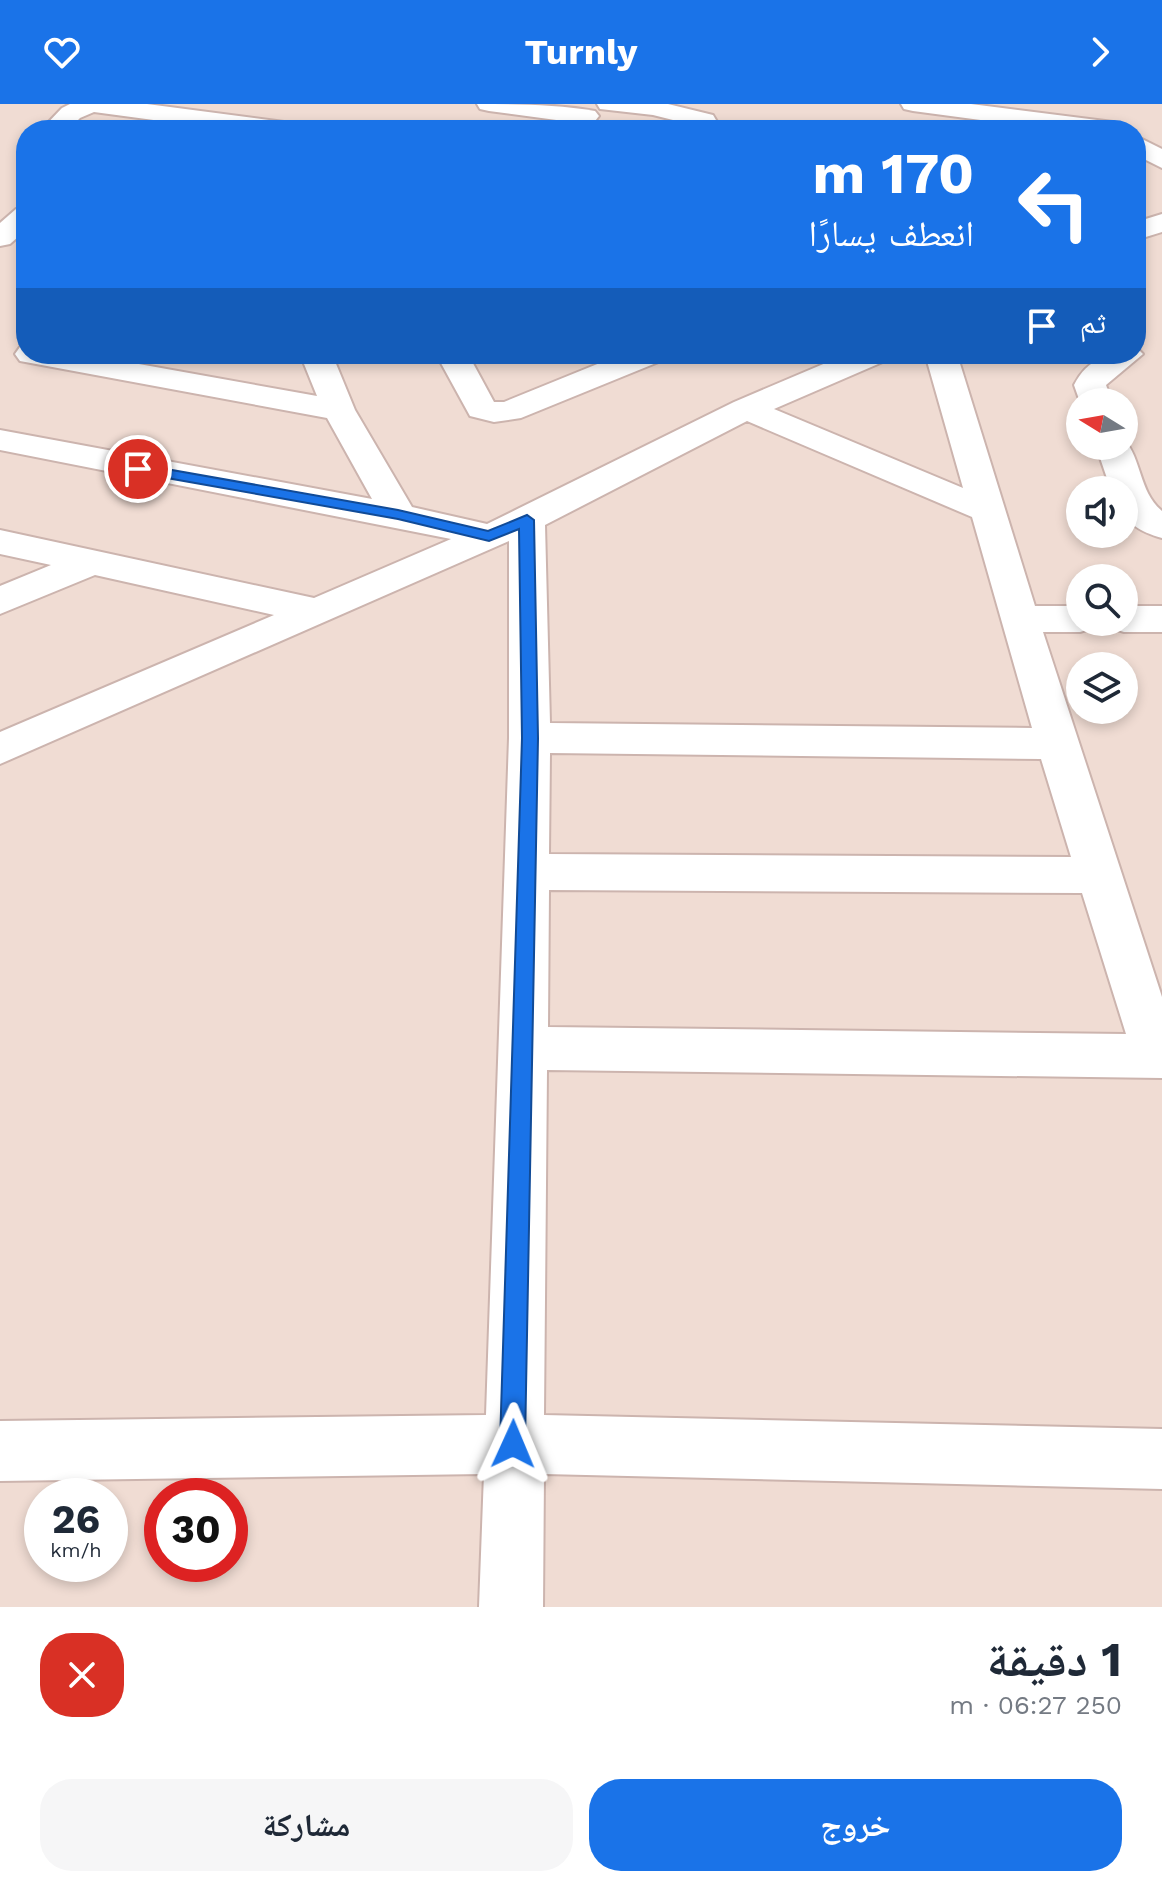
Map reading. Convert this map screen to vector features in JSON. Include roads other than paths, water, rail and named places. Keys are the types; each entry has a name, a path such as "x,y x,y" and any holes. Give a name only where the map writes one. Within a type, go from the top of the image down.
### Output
{"street":[{"path":"64,120 71,113 91,104 195,120"},
{"path":"240,120 257,104"},
{"path":"489,104 588,117"},
{"path":"609,104 650,114 704,120"},
{"path":"913,104 1036,120"},
{"path":"1072,104 1097,120"},
{"path":"135,364 188,369 339,410"},
{"path":"320,364 339,410 398,514"},
{"path":"457,364 482,409 494,412 509,411 625,364"},
{"path":"0,749 508,528 746,409 852,364"},
{"path":"522,1048 1160,1056 1057,744 944,364"},
{"path":"1091,388 1095,375 1112,364"},
{"path":"746,409 988,511"},
{"path":"0,440 110,463 398,514 508,528"},
{"path":"1118,460 1136,510 1148,521 1162,526"},
{"path":"508,528 530,738 511,1607"},
{"path":"0,542 316,611"},
{"path":"0,601 92,562"},
{"path":"1021,619 1066,619"},
{"path":"1138,619 1162,619"},
{"path":"530,738 1057,744"},
{"path":"526,872 1099,875"},
{"path":"0,1451 513,1444 817,1454 1162,1459"}]}
